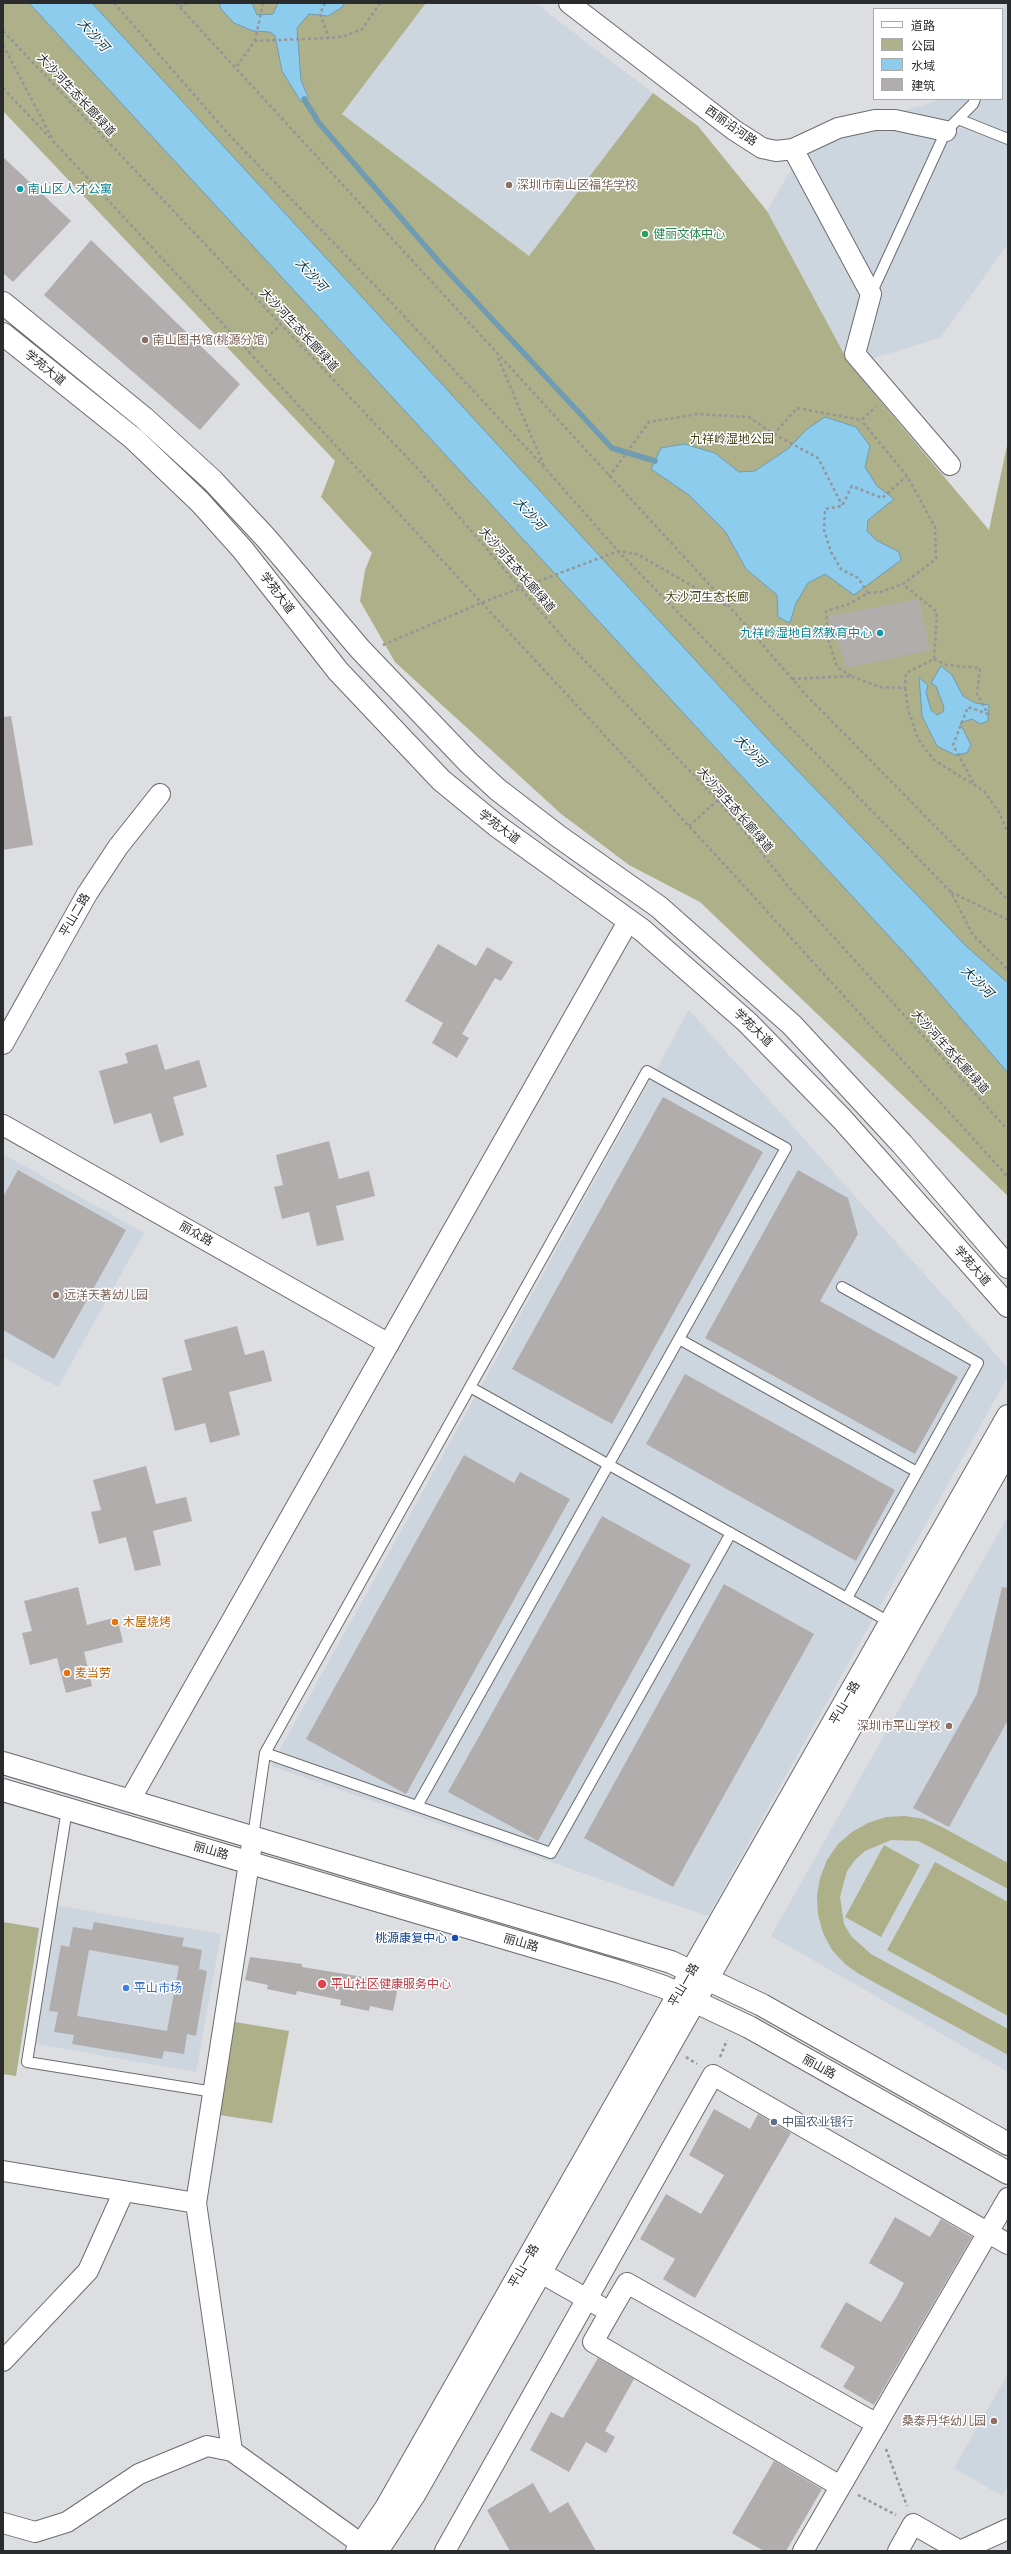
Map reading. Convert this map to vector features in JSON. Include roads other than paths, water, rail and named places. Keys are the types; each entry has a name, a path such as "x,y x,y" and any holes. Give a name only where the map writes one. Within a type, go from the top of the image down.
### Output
{"street":[{"name":"西丽沿河路","path":"569,3 751,142 762,148 776,150 792,149 838,128 875,120 895,120 952,125"},
{"path":"792,149 871,294 855,354 950,466"},
{"name":"学苑大道","path":"3,303 144,418 212,480 267,539 382,675 474,768 558,836 659,907 792,1025 902,1144 1008,1267"},
{"name":"学苑大道","path":"3,334 134,439 200,502 243,550 338,671 441,780 497,826 629,920 703,981 786,1060 879,1159 1008,1306"},
{"name":"平山二路","path":"3,1044 87,894 118,847 160,794"},
{"path":"130,1800 629,920"},
{"name":"丽众路","path":"3,1125 389,1344"},
{"name":"平山一路","path":"533,2268 898,1627 1008,1416"},
{"name":"平山一路","path":"898,1627 1005,1456"},
{"name":"丽山路","path":"3,1763 623,1946 700,1975 762,2005 1008,2144"},
{"name":"丽山路","path":"3,1790 620,1972 687,1998 735,2020 1008,2173"},
{"path":"232,2451 196,2203 253,1837"},
{"name":"平山一路","path":"367,2550 386,2508 670,2046 687,1998"},
{"path":"444,2551 713,2075 1008,2244"},
{"path":"3,2172 196,2203"},
{"path":"3,2361 88,2271 124,2191"},
{"path":"803,2551 1008,2198"},
{"path":"533,2268 610,2312"},
{"path":"840,2486 593,2342 627,2283 877,2424"},
{"path":"3,2523 35,2532 68,2522 139,2474 207,2446 232,2451 367,2550"},
{"path":"898,2551 913,2524 961,2551 1008,2528"}],"lane":[{"path":"871,294 952,125 974,100"},
{"path":"952,125 1008,139"},
{"path":"253,1837 265,1753 647,1071 786,1148 417,1806"},
{"path":"842,1287 978,1363 847,1598"},
{"path":"679,1338 917,1472"},
{"path":"470,1387 898,1627"},
{"path":"265,1753 551,1853 731,1533"},
{"path":"67,1809 27,2062 214,2092"}],"water":[{"name":"大沙河","path":"29,3 92,3 776,748 965,945 1008,983 1008,1073 911,960"},
{"path":"219,3 252,3 257,15 273,14 278,3 345,3 341,8 328,16 309,14 297,28 301,80 308,97 301,102 282,71 275,36 270,32 253,31 234,23 221,9"},
{"path":"825,417 856,427 870,446 865,467 877,486 894,499 868,520 867,531 876,540 899,552 901,560 854,595 825,574 808,583 796,603 790,623 778,617 777,595 746,569 725,531 689,495 651,469 661,448 684,444 715,453 739,472 755,471 789,448 806,430"},
{"path":"941,666 952,675 963,696 975,703 989,705 988,721 980,724 972,719 960,723 971,745 967,753 955,755 937,746 922,716 919,677 928,686 926,692 931,710 937,715 943,712 944,707 936,686 931,683"}],"waterway":[{"path":"304,99 319,123 440,263 612,448 655,461"}],"place":[{"name":"深圳市南山区福华学校","path":"509,185"},
{"name":"南山区人才公寓","path":"20,189"},
{"name":"健丽文体中心","path":"645,234"},
{"name":"南山图书馆(桃源分馆)","path":"145,340"},
{"name":"九祥岭湿地自然教育中心","path":"880,633"},
{"name":"远洋天著幼儿园","path":"56,1295"},
{"name":"木屋烧烤","path":"115,1622"},
{"name":"麦当劳","path":"67,1673"},
{"name":"深圳市平山学校","path":"949,1726"},
{"name":"桃源康复中心","path":"455,1938"},
{"name":"平山社区健康服务中心","path":"322,1984"},
{"name":"平山市场","path":"126,1988"},
{"name":"中国农业银行","path":"774,2122"},
{"name":"桑泰丹华幼儿园","path":"994,2421"}],"park label":[{"name":"九祥岭湿地公园","path":"732,439"},
{"name":"大沙河生态长廊","path":"707,597"}]}
